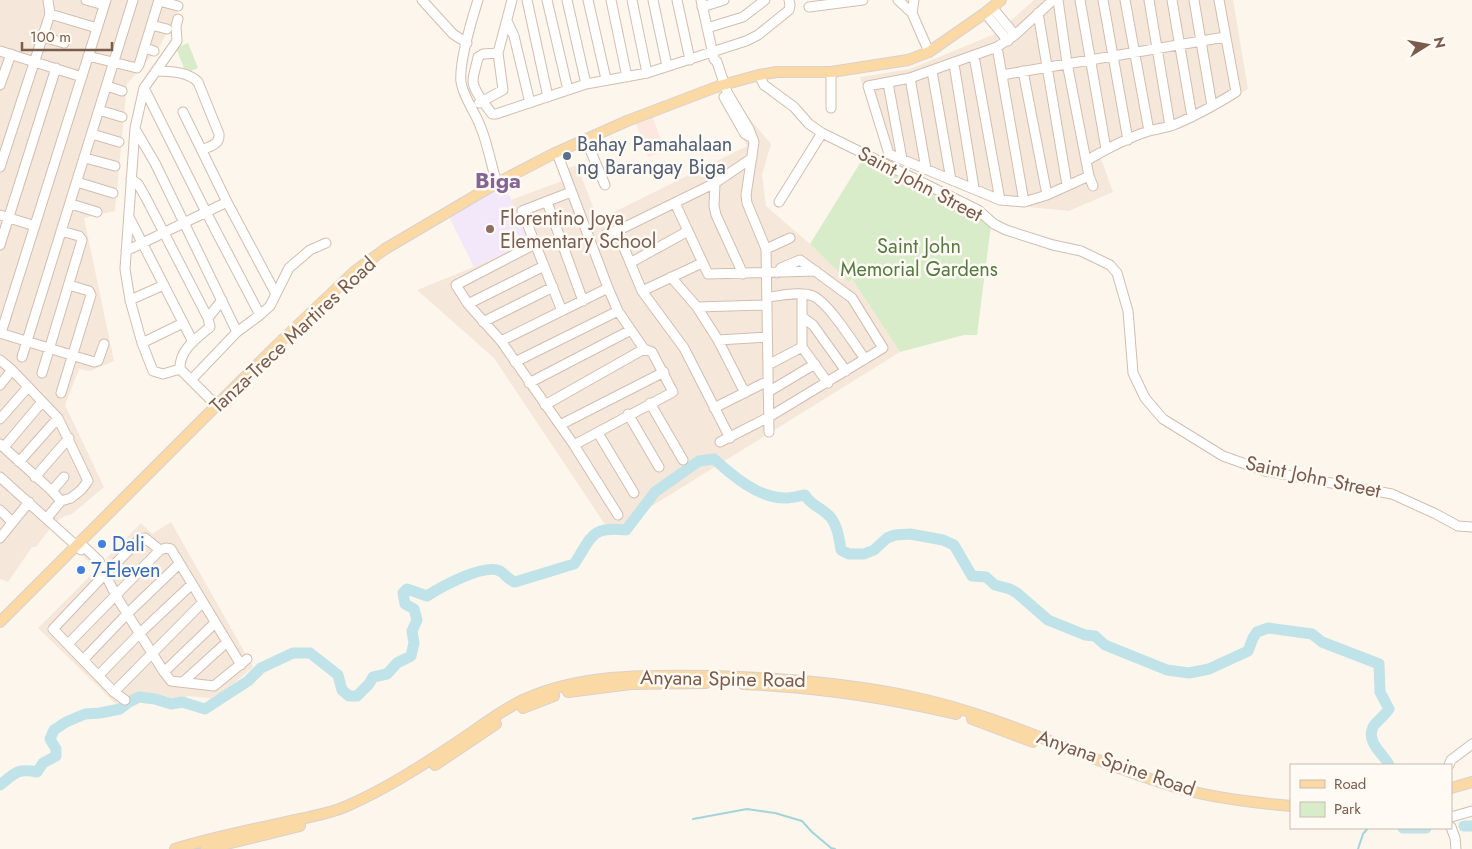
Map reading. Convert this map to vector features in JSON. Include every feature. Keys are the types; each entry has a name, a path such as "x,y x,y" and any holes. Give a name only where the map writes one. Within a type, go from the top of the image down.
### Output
{"main road":[{"name":"Tanza-Trece Martires Road","path":"0,622 278,344 355,271 392,245 497,183 555,154 627,122 722,86 759,75 777,72 831,72 908,60 929,52 1000,0"},
{"name":"Anyana Spine Road","path":"175,849 344,808 414,770 498,714 521,701 568,685 592,680 631,677 772,678 854,686 892,692 962,709 1146,777 1188,790 1224,798 1290,806"},
{"name":"Anyana Spine Road","path":"206,849 346,813 373,801 417,776 504,719 537,702 570,692 631,684 773,685 890,700 959,715 1142,783 1186,797 1260,810 1290,812"},
{"path":"1452,788 1472,782"},
{"path":"1452,794 1472,789"}],"street":[{"path":"0,167 50,14 48,0"},
{"path":"86,0 105,3 1,333 94,362 98,361 104,344"},
{"path":"22,357 133,0"},
{"path":"422,0 453,34 467,43"},
{"path":"478,0 467,43 462,70 462,82 464,92 482,130 497,183"},
{"path":"472,107 503,90 498,53 512,0"},
{"path":"527,0 548,97"},
{"path":"547,0 568,90"},
{"path":"568,0 586,84"},
{"path":"588,0 606,79"},
{"path":"611,0 627,77"},
{"path":"632,0 647,73"},
{"path":"653,0 667,66"},
{"path":"676,0 690,60"},
{"path":"724,0 702,3 713,56 712,62 735,118 745,134 751,137 754,142 748,174 746,200 766,249 769,432"},
{"path":"707,28 743,17 765,0"},
{"path":"498,53 482,54 478,57 473,81 474,88 492,114 586,84 647,73 690,60 713,56 758,35 789,10 789,0"},
{"path":"809,7 818,3 863,0"},
{"path":"898,0 912,13 929,52"},
{"path":"912,13 914,0"},
{"path":"1053,0 1011,38 997,47 954,64 910,78 868,86 889,154 1000,200 1024,202 1047,195 1089,176"},
{"path":"1058,0 1067,63 1089,176 1093,186"},
{"path":"1080,0 1106,149"},
{"path":"1103,0 1128,140"},
{"path":"1125,0 1149,132"},
{"path":"1149,0 1170,126"},
{"path":"1172,0 1192,117"},
{"path":"1194,0 1212,106"},
{"path":"1086,161 1106,149 1192,117 1236,92 1219,0"},
{"path":"88,56 136,68 159,1 178,6"},
{"path":"988,10 1011,38"},
{"path":"1038,13 1067,185"},
{"path":"50,14 97,28"},
{"path":"178,20 176,26 177,41 144,88 135,128 125,269 130,300 142,343 153,371 163,374 180,369"},
{"path":"507,21 514,36 530,103"},
{"path":"151,25 168,29"},
{"path":"42,37 64,43"},
{"path":"1002,75 1225,37"},
{"path":"997,47 1024,202"},
{"path":"144,48 154,51"},
{"path":"0,51 82,77"},
{"path":"0,85 11,54"},
{"path":"974,56 1000,200"},
{"path":"954,64 974,188"},
{"path":"0,245 4,216 56,68"},
{"path":"156,71 183,73 192,76 198,82 219,134 218,142 202,150"},
{"path":"932,71 951,180"},
{"path":"1023,71 1047,195"},
{"path":"831,72 831,108"},
{"name":"Saint John Street","path":"759,75 764,85 794,107 809,124 822,133 978,210 994,224 1006,230 1053,245 1081,251 1110,265 1117,273 1123,288 1128,311 1133,373 1145,398 1163,419 1223,456 1264,471 1392,494 1458,526 1472,527"},
{"path":"910,78 926,169"},
{"path":"888,83 902,159"},
{"path":"106,86 122,91"},
{"path":"144,88 260,315"},
{"path":"99,110 122,117"},
{"path":"183,112 227,202 276,294"},
{"path":"135,128 155,163 237,332"},
{"path":"779,202 822,133"},
{"path":"92,134 119,142"},
{"path":"586,140 605,185"},
{"path":"555,154 560,169 564,172 618,310 644,349 652,352 673,392 628,414 598,433 574,445"},
{"path":"85,158 116,166"},
{"path":"605,234 617,231 715,183 752,158"},
{"path":"131,179 138,184 146,198 208,318 210,327 193,342 181,358 180,369"},
{"path":"77,182 113,193"},
{"path":"715,183 714,206 716,215 743,274"},
{"path":"562,311 522,210 571,192"},
{"path":"126,251 227,202"},
{"path":"547,202 583,301"},
{"path":"675,203 708,274 816,272 852,298 883,348 769,418 720,442"},
{"path":"71,204 97,212"},
{"path":"4,216 35,226"},
{"path":"129,217 193,342"},
{"path":"42,373 82,240 79,236 61,231"},
{"path":"617,231 642,291 684,348 730,438"},
{"path":"630,263 688,231"},
{"path":"766,249 790,238"},
{"path":"191,380 237,332 270,306 289,268 310,250 326,243"},
{"path":"535,244 456,285 468,304 501,341 574,445 618,515"},
{"path":"642,291 702,263"},
{"path":"468,304 544,266"},
{"path":"671,277 696,307 718,340 745,394"},
{"path":"61,393 74,356 91,295 89,291 69,285"},
{"path":"130,300 164,285"},
{"path":"483,322 553,287"},
{"path":"501,341 608,288"},
{"path":"696,307 767,301 802,294 813,296 824,303 865,359"},
{"path":"802,294 802,347 828,383"},
{"path":"208,318 222,300"},
{"path":"515,362 618,310"},
{"path":"802,317 813,324 846,371"},
{"path":"142,343 183,323"},
{"path":"529,383 630,330"},
{"path":"718,340 767,337"},
{"path":"768,365 802,347"},
{"path":"545,405 644,349"},
{"path":"0,360 58,418 88,481 82,490 71,498 61,501 47,518"},
{"path":"768,392 815,364"},
{"path":"180,369 217,406"},
{"path":"0,385 12,370"},
{"path":"560,425 664,372"},
{"path":"714,408 768,381"},
{"path":"0,419 28,387"},
{"path":"42,402 2,446 61,501"},
{"path":"650,403 683,460"},
{"path":"628,414 659,467"},
{"path":"19,462 58,418"},
{"path":"598,433 634,493"},
{"path":"36,477 69,438"},
{"path":"0,477 78,544 103,569 116,596 139,634 171,681 214,686 244,662 227,642 171,549 166,548 160,550 116,596 68,644"},
{"path":"52,491 64,477"},
{"path":"0,538 29,502"},
{"path":"0,510 12,522"},
{"path":"125,700 114,692 54,629 103,569 142,538 145,538 160,550"},
{"path":"84,659 179,564"},
{"path":"99,675 192,584"},
{"path":"114,692 203,602"},
{"path":"164,672 215,623"},
{"path":"183,682 227,642"},
{"path":"1449,764 1451,760 1472,744"},
{"path":"1452,817 1472,810"},
{"path":"1452,829 1456,849"}],"shaded area":[{"path":"0,0 174,0 180,6 160,46 127,84 115,211 84,218 114,361 90,371 79,369 65,405 104,487 72,514 54,523 36,547 32,547 8,582 0,579"},
{"path":"1034,0 1233,0 1248,89 1171,131 1139,136 1100,156 1113,192 1069,211 1019,206 886,157 860,77 910,69 997,33"},
{"path":"727,86 732,98 771,144 762,175 766,206 849,281 852,279 900,352 610,532 494,358 417,290 474,267 530,241 511,200 562,181 558,172 577,165 598,220 747,146 717,91"},
{"path":"652,115 665,151 648,157 635,121"},
{"name":"Florentino Joya Elementary School","path":"504,184 530,241 474,267 449,217"},
{"path":"171,522 253,667 216,699 188,696 174,703 143,692 132,696 120,708 38,628 97,569 81,555 89,545 104,561 141,523 152,534"}],"green space":[{"path":"188,43 198,68 186,73 176,48"},
{"name":"Saint John Memorial Gardens","path":"865,155 976,210 991,225 977,335 964,335 900,352 852,279 849,282 810,244"}],"waterway":[{"path":"0,785 17,772 37,772 43,763 56,756 56,749 50,739 54,730 66,722 85,714 120,709 139,697 171,704 182,702 205,709 248,681 261,668 293,653 310,653 338,675 342,690 349,696 357,696 373,677 387,674 397,663 411,656 414,643 412,631 417,620 414,609 405,604 403,593 407,589 427,596 463,577 484,570 493,569 500,571 515,582 574,564 589,541 598,532 614,529 626,530 655,492 699,461 714,459 746,485 765,494 785,498 805,495 833,520 841,550 849,554 864,554 874,550 887,538 895,535 910,534 943,540 954,545 972,576 986,577 995,585 1017,593 1048,620 1085,635 1095,636 1105,645 1167,670 1189,673 1209,669 1248,651 1257,632 1268,628 1312,634 1322,642 1379,664 1380,692 1389,709 1373,727 1371,733 1373,743 1388,764"},
{"path":"693,819 747,809 775,813 802,821 812,832 831,848 835,849"},
{"path":"1464,826 1472,826"},
{"path":"1358,849 1363,834 1367,829"}],"place":[{"name":"Bahay Pamahalaan ng Barangay Biga","path":"567,156"},
{"name":"Florentino Joya Elementary School","path":"490,229"},
{"name":"Dali","path":"102,544"},
{"name":"7-Eleven","path":"81,570"}],"district":[{"name":"Biga","path":"498,180"}]}
